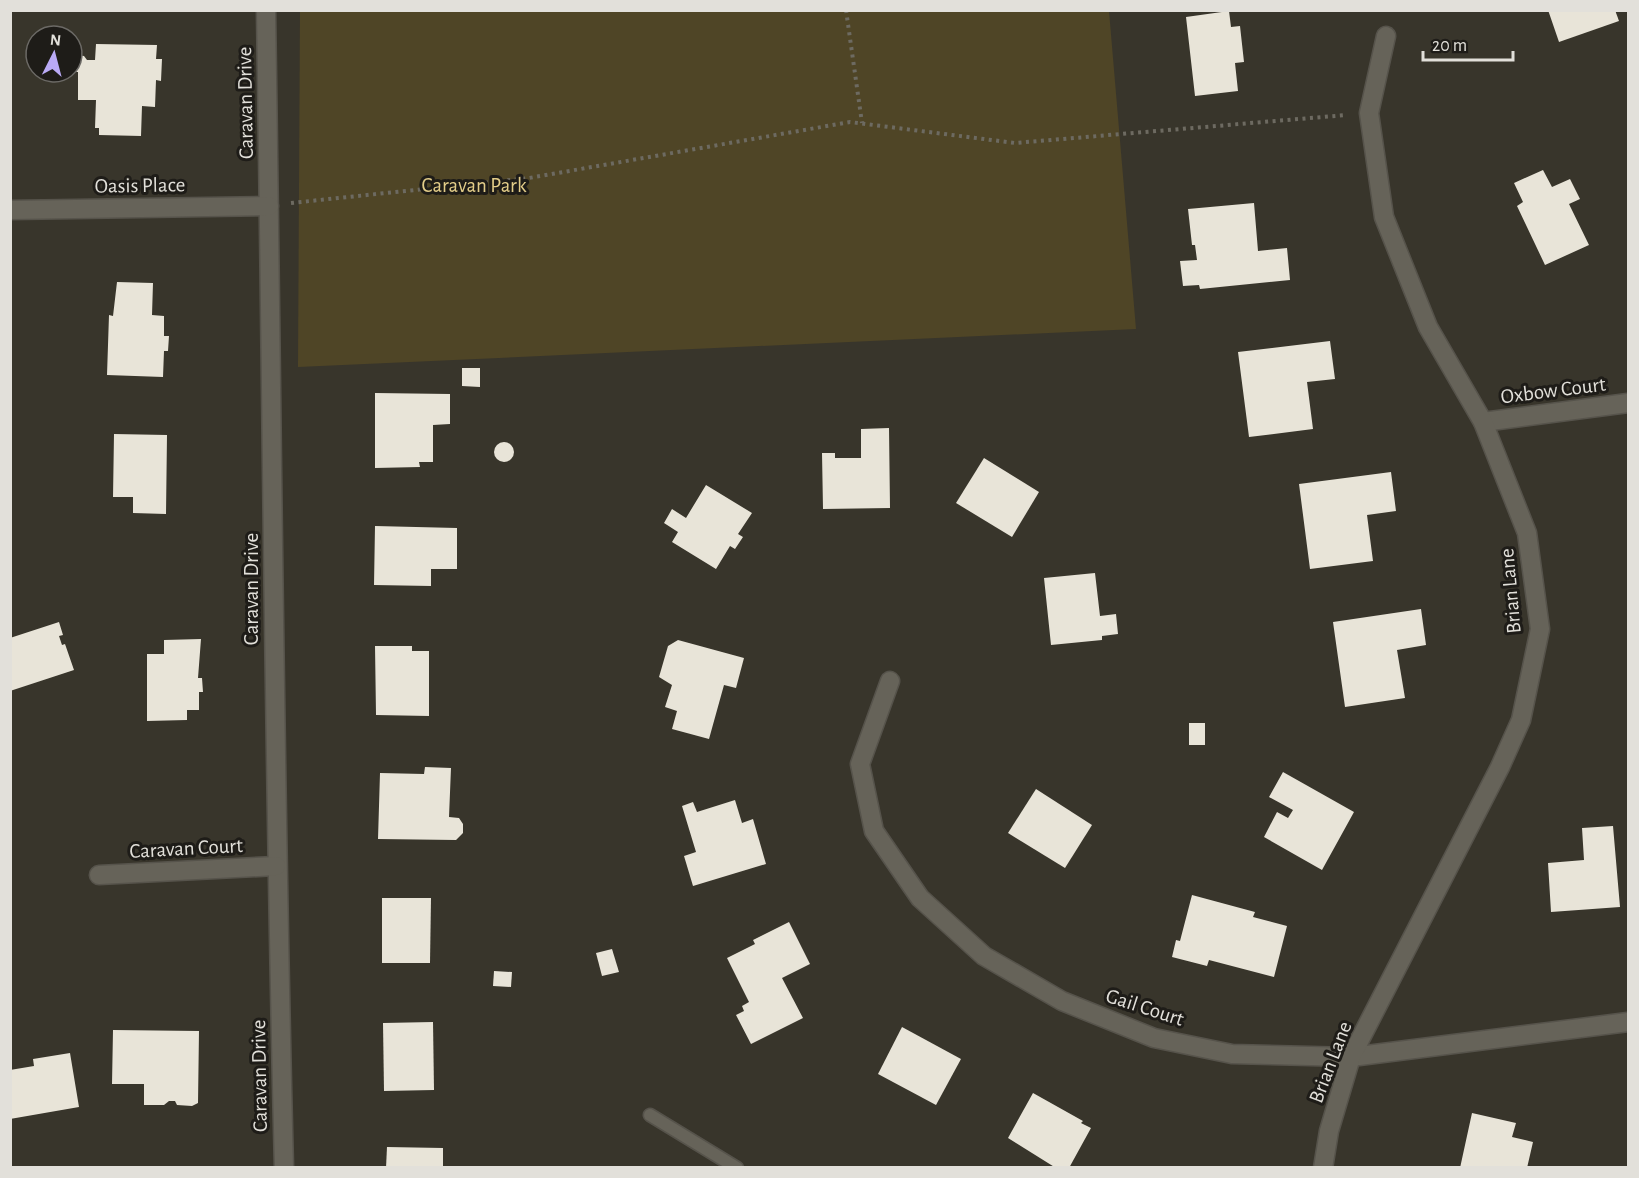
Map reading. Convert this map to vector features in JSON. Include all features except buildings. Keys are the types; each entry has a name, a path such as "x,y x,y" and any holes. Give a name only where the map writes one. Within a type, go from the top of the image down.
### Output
{"street":[{"name":"Caravan Drive","path":"266,10 276,866 284,1167"},
{"name":"Brian Lane","path":"1323,1167 1329,1131 1351,1057 1500,767 1524,708 1540,629 1527,533 1483,422 1428,327 1384,217 1369,113 1386,36"},
{"name":"Oasis Place","path":"10,210 269,206"},
{"name":"Oxbow Court","path":"1483,422 1629,403"},
{"name":"Gail Court","path":"890,681 860,764 874,831 920,898 984,956 1062,1001 1154,1038 1232,1054 1351,1057 1629,1022"},
{"name":"Caravan Court","path":"99,875 276,866"}],"lane":[{"path":"650,1115 737,1167"}],"path":[{"path":"846,10 862,123"},
{"path":"269,206 529,178 850,122 1014,143 1369,113"}],"green space":[{"name":"Caravan Park","path":"300,11 1109,11 1136,329 298,367"}]}
